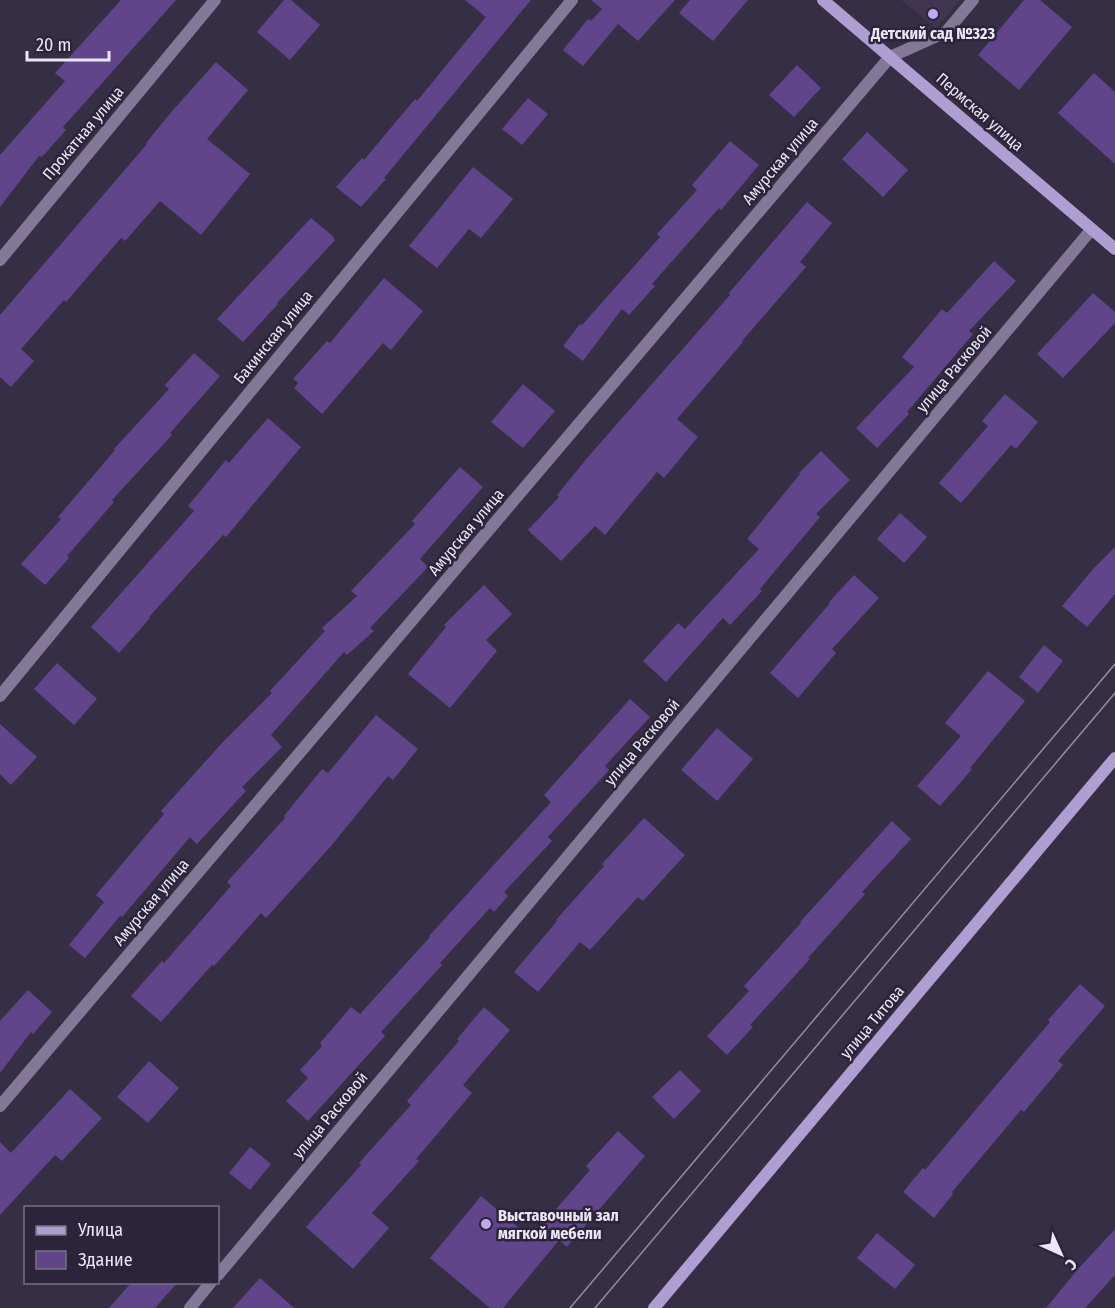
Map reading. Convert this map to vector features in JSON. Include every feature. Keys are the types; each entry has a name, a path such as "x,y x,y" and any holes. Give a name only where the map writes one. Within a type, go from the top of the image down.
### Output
{"street":[{"name":"Прокатная улица","path":"0,260 215,0"},
{"name":"Бакинская улица","path":"0,696 572,0"},
{"name":"Пермская улица","path":"823,0 1115,249"},
{"name":"Амурская улица","path":"0,1106 890,57 946,32 973,0"},
{"name":"улица Расковой","path":"219,1274 1092,230"},
{"name":"улица Титова","path":"654,1308 1115,758"},
{"path":"190,1308 209,1284"}],"shaded area":[{"name":"Детский сад №323","path":"901,0 960,0 936,28"}],"building":[{"path":"121,0 176,0 63,127 66,130 42,157 39,156 0,207 0,155 65,81 55,73"},
{"path":"284,0 291,0 320,25 290,60 257,32"},
{"path":"465,0 531,0 361,207 336,187 362,158 364,160 415,99 417,101 486,17"},
{"path":"591,0 675,0 638,41 618,24 583,66 563,50 588,19 591,21 602,9"},
{"path":"690,0 748,0 713,41 679,13"},
{"path":"1024,0 1040,0 1072,27 1019,90 978,55"},
{"path":"216,62 248,90 207,139 250,174 201,235 160,201 125,241 121,238 66,302 64,300 21,349 34,361 11,387 0,377 0,315"},
{"path":"797,65 821,88 794,117 769,95"},
{"path":"1094,73 1115,92 1115,164 1058,113"},
{"path":"528,98 548,114 522,145 502,129"},
{"path":"867,132 908,170 883,197 842,159"},
{"path":"730,141 759,165 721,210 719,208 652,284 655,286 629,315 622,309 583,361 563,346 580,324 582,325 660,237 657,234 697,190 692,185"},
{"path":"473,167 513,199 481,238 469,229 437,268 409,246"},
{"path":"807,202 832,223 800,262 806,267 677,419 698,437 664,478 657,472 605,535 595,526 561,561 528,530 559,497 557,495 588,457 730,295 729,293"},
{"path":"311,218 335,240 243,342 217,319"},
{"path":"994,261 1016,281 969,331 973,334 907,412 909,414 877,448 856,428 914,367 902,357 942,309 947,313"},
{"path":"384,278 423,311 391,350 383,343 322,414 294,388 298,383 293,379 327,341 330,343"},
{"path":"1093,293 1115,312 1115,323 1063,378 1037,354"},
{"path":"194,353 220,376 170,433 172,435 112,500 114,502 45,585 21,564 61,519 58,517 114,449 169,389 165,385"},
{"path":"523,384 555,411 523,448 491,422"},
{"path":"1005,394 1038,422 1016,449 1011,445 961,503 939,483 988,426 982,421"},
{"path":"268,418 301,447 226,537 223,535 119,653 91,627 194,511 188,506 226,460 229,463"},
{"path":"821,451 850,480 816,514 820,517 760,589 762,591 730,625 723,618 666,682 643,661 678,623 685,629 759,549 747,539 799,473"},
{"path":"460,467 483,487 420,559 428,567 370,628 374,631 347,655 344,652 271,735 282,747 242,787 246,791 197,844 190,837 85,958 69,945 104,902 96,895 164,814 161,811 222,743 272,693 270,691 325,631 322,628 357,596 351,591 415,524 412,521"},
{"path":"900,513 927,537 904,563 877,539"},
{"path":"1115,547 1115,594 1087,627 1062,606"},
{"path":"854,575 879,598 832,649 836,653 798,698 770,673"},
{"path":"484,585 512,614 486,640 497,651 450,708 408,674 446,627 444,625"},
{"path":"1044,645 1063,661 1038,693 1019,677"},
{"path":"57,663 97,699 74,725 34,689"},
{"path":"988,671 1025,701 940,806 917,786 961,736 945,723"},
{"path":"630,699 650,717 605,766 609,770 548,837 552,841 504,892 508,896 494,912 490,908 440,963 442,965 381,1032 385,1036 308,1121 286,1101 308,1078 300,1070 322,1046 320,1043 351,1007 360,1014 430,937 551,802 544,795"},
{"path":"376,715 418,749 393,780 388,776 331,846 266,918 261,913 161,1022 131,996 162,961 164,963 231,886 227,882 285,818 284,816 322,769 328,773"},
{"path":"0,724 37,757 11,785 0,774"},
{"path":"717,728 753,759 717,801 681,770"},
{"path":"644,818 685,855 643,901 638,897 590,950 580,942 538,992 514,972 604,866 602,864"},
{"path":"892,821 911,839 862,892 865,894 750,1025 753,1027 727,1055 707,1036 749,991 744,986"},
{"path":"1080,984 1105,1006 1058,1061 1063,1065 1024,1112 1021,1110 952,1192 953,1194 934,1218 903,1192 923,1168 925,1170"},
{"path":"28,990 52,1012 33,1034 31,1032 0,1073 0,1021"},
{"path":"484,1007 510,1030 463,1085 472,1093 416,1159 419,1161 372,1213 389,1228 353,1269 306,1227 411,1105 407,1101 459,1041 457,1039"},
{"path":"149,1061 179,1088 148,1123 117,1097"},
{"path":"680,1070 701,1091 674,1119 652,1097"},
{"path":"70,1089 102,1118 62,1161 55,1155 0,1215 0,1142 11,1153"},
{"name":"Выставочный зал мягкой мебели","path":"618,1131 645,1156 567,1247 559,1240 503,1308 490,1308 430,1258 481,1196 531,1238 590,1170 586,1166"},
{"path":"250,1147 271,1164 250,1190 229,1173"},
{"path":"1115,1229 1115,1275 1085,1308 1046,1308 1078,1269"},
{"path":"877,1233 915,1265 895,1289 857,1258"},
{"path":"260,1278 294,1308 233,1308"},
{"path":"130,1284 176,1284 155,1308 109,1308"}],"tram line":[{"path":"570,1308 1115,664"},
{"path":"595,1308 1115,693"}],"place":[{"name":"Детский сад №323","path":"933,14"},
{"name":"Выставочный зал мягкой мебели","path":"486,1224"}]}
